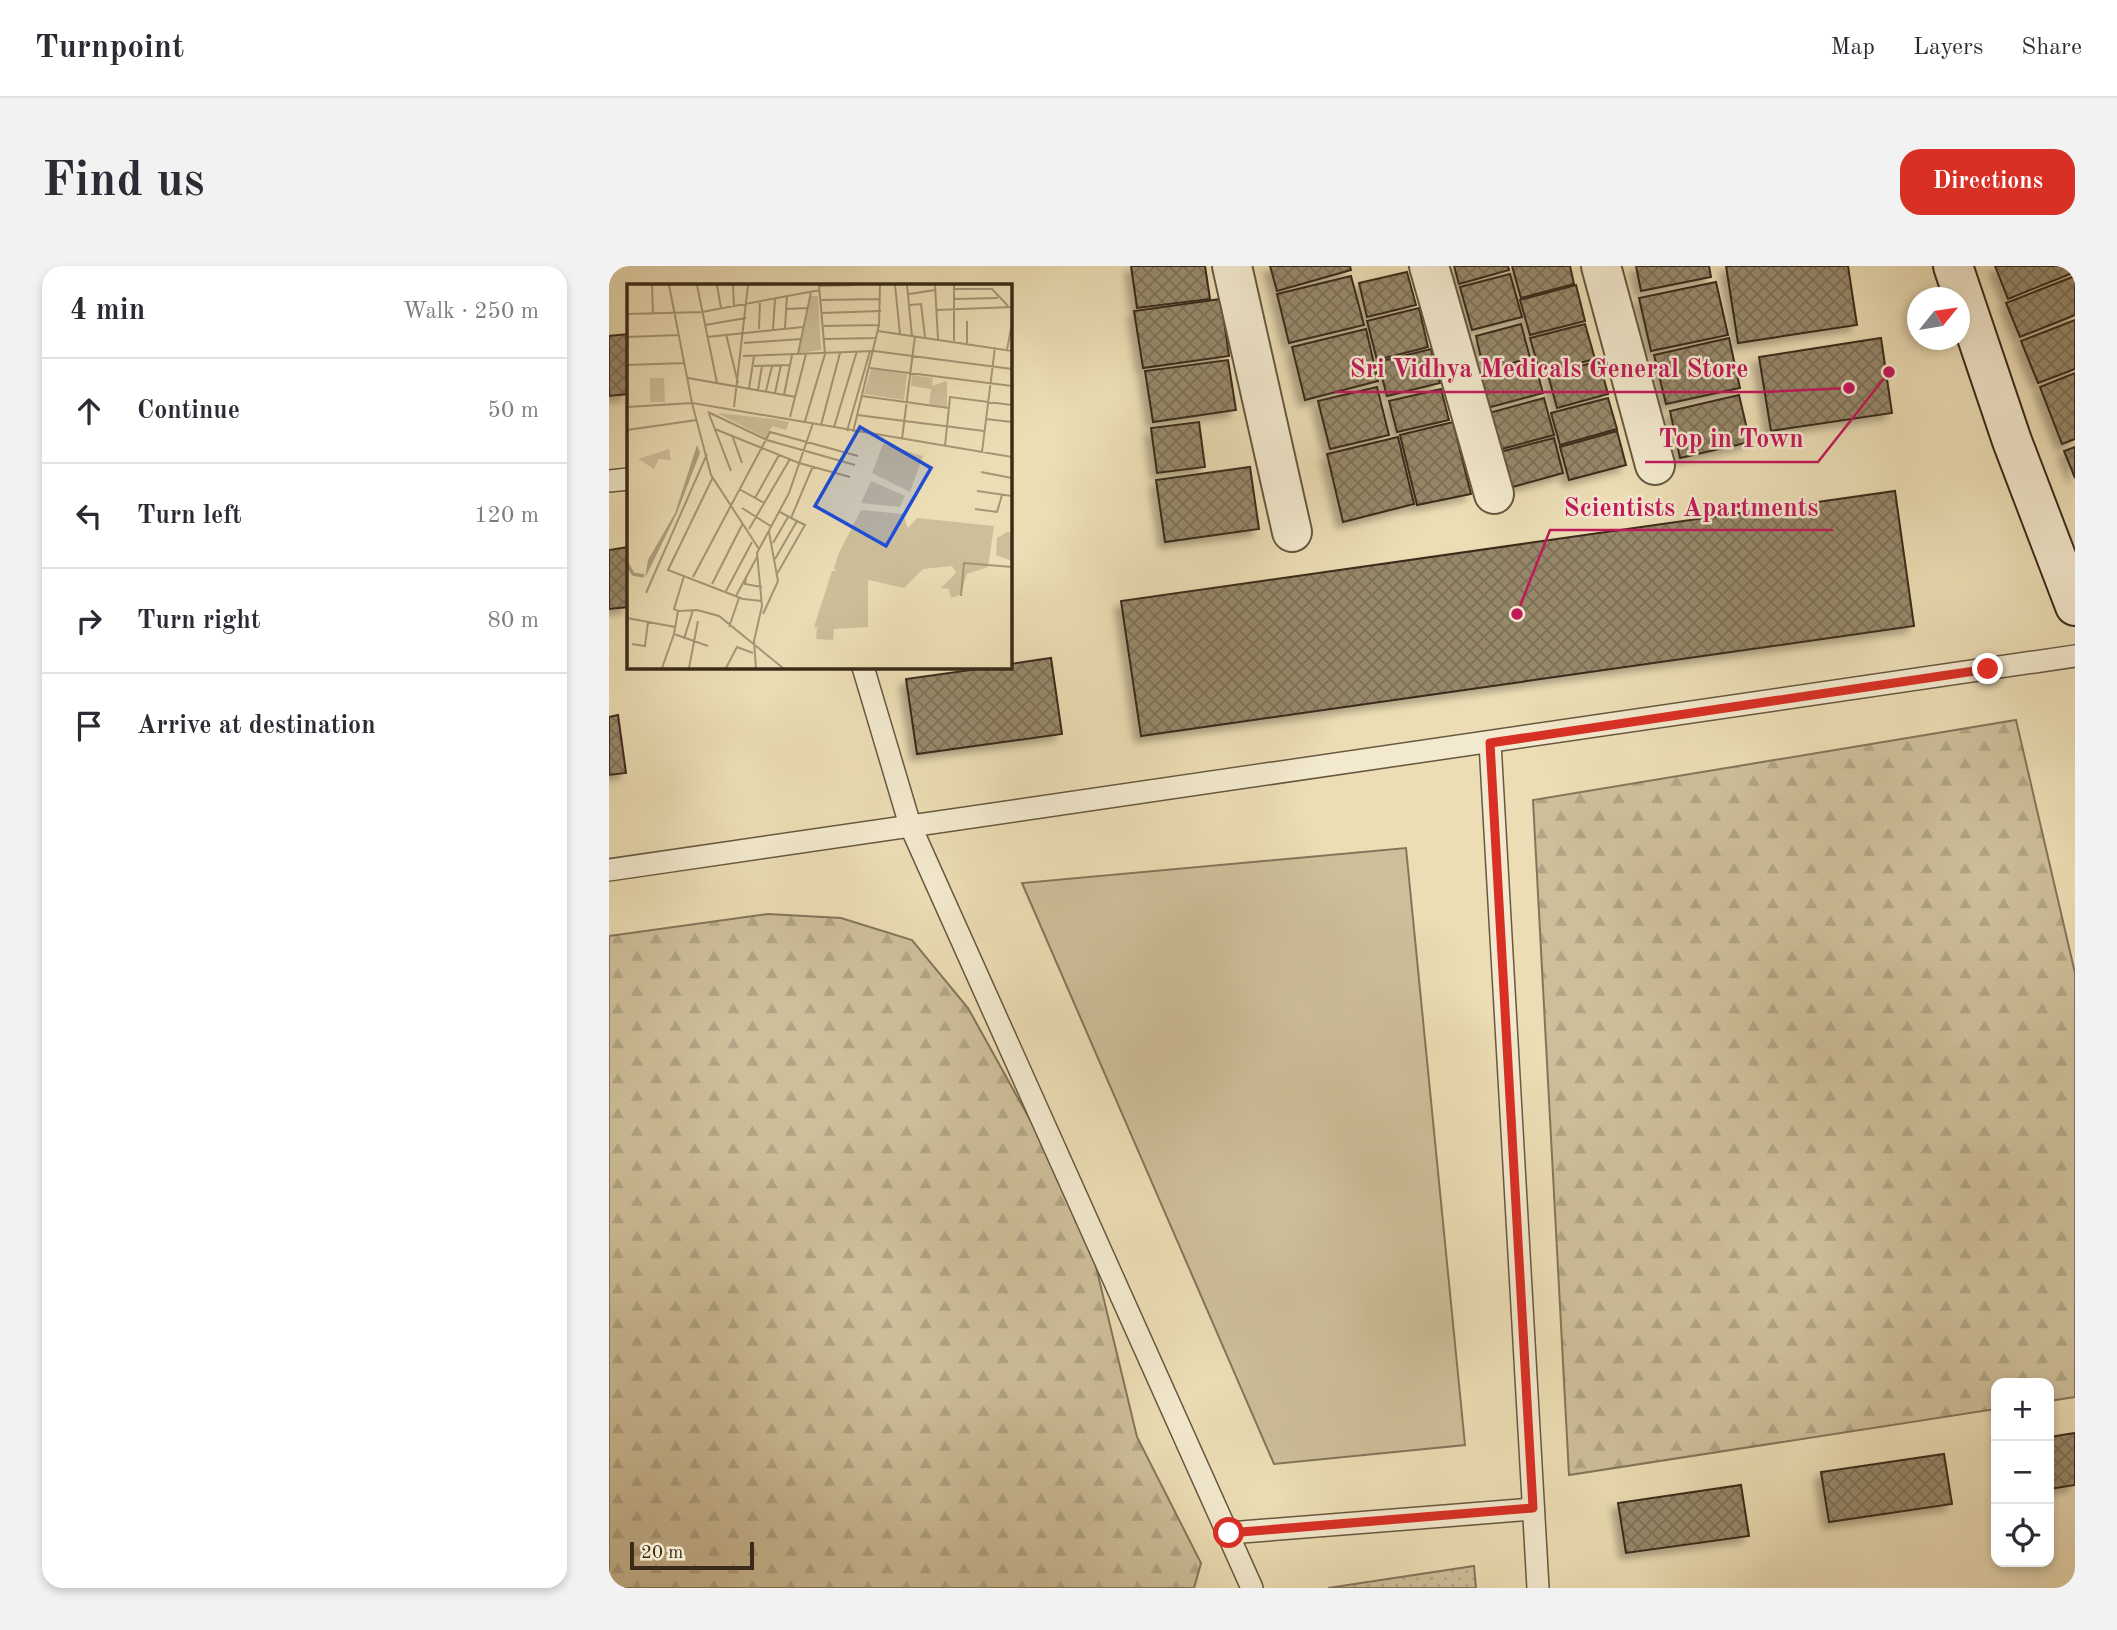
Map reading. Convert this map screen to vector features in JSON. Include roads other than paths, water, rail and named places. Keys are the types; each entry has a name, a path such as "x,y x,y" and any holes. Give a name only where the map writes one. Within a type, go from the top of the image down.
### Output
{"street":[{"path":"1232,266 1292,532"},
{"path":"1429,266 1494,494"},
{"path":"1601,266 1655,465"},
{"path":"1953,266 2012,441 2075,606"}],"lane":[{"path":"609,481 627,479"},
{"path":"609,870 2075,656"},
{"path":"863,668 910,825 1252,1588"},
{"path":"1490,743 1538,1588"},
{"path":"1229,1533 1533,1508"}],"place":[{"name":"Top in Town","path":"1889,372"},
{"name":"Sri Vidhya Medicals General Store","path":"1849,388"},
{"name":"Scientists Apartments","path":"1517,614"}]}
